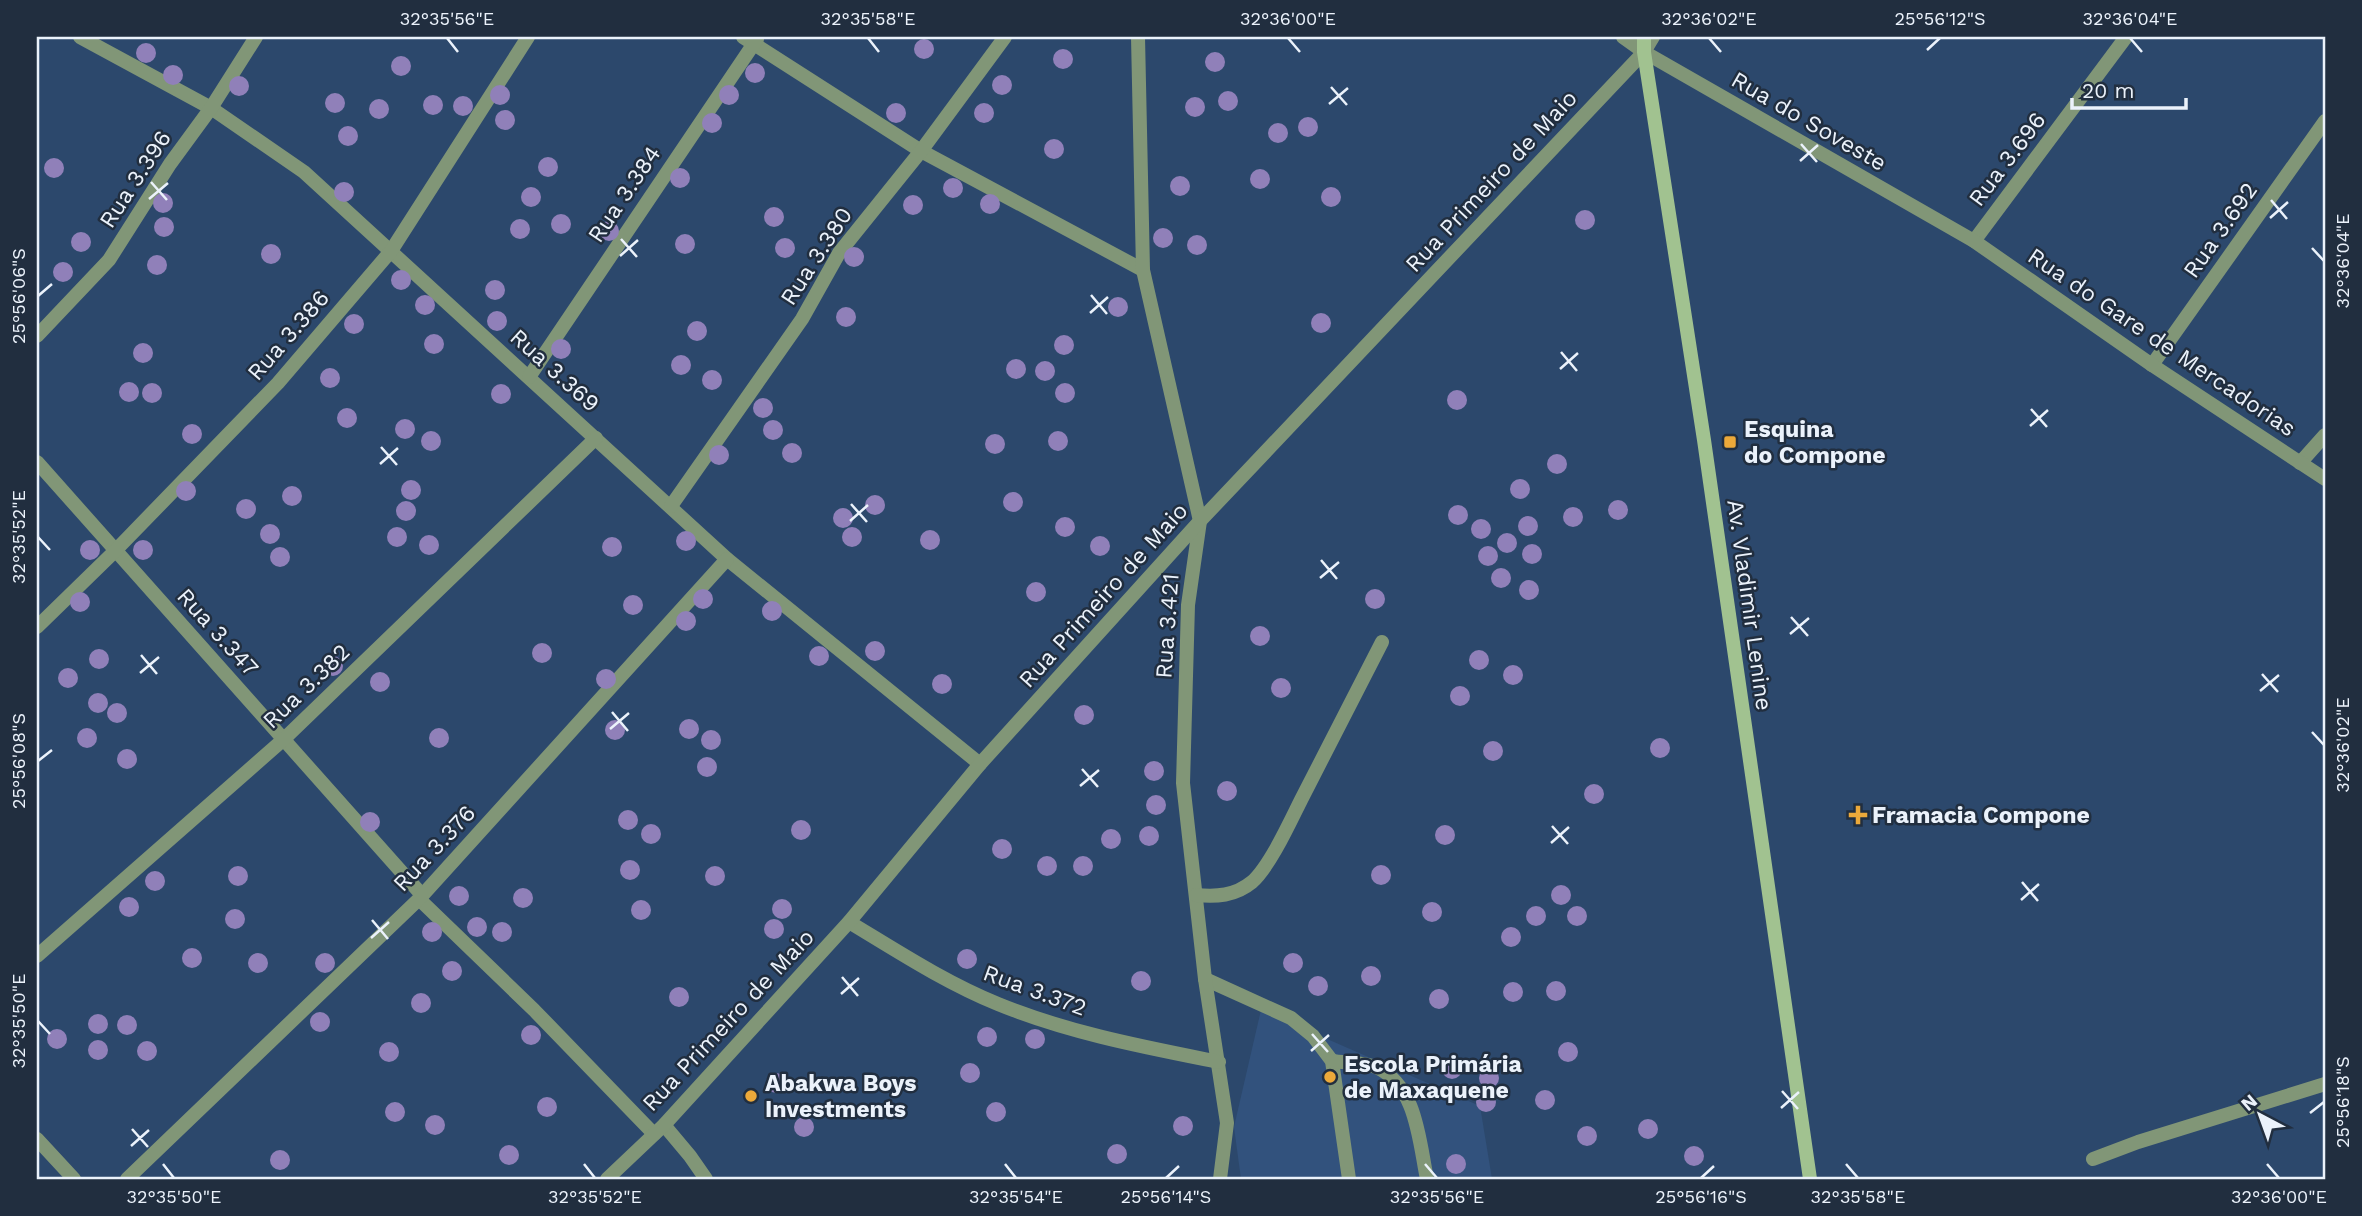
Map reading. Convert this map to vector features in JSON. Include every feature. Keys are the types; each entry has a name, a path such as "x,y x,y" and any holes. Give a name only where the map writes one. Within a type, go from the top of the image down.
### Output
{"main road":[{"name":"Av. Vladimir Lenine","path":"1644,37 1644,52 1704,440 1810,1179"}],"street":[{"name":"Rua 3.369","path":"80,37 211,108 304,172 727,559 980,764"},
{"name":"Rua 3.396","path":"37,336 109,260 256,37"},
{"name":"Rua 3.386","path":"37,627 278,383 391,251 528,37"},
{"name":"Rua 3.380","path":"671,506 802,319 839,253 921,151 1005,37"},
{"name":"Rua 3.421","path":"1138,37 1143,270 1200,521 1188,605 1184,783 1205,979 1227,1123 1220,1179"},
{"name":"Rua do Soveste","path":"1623,37 1644,52 1975,241"},
{"name":"Rua Primeiro de Maio","path":"607,1179 659,1129 849,922 980,764 1200,521 1644,52 1653,37"},
{"name":"Rua 3.696","path":"1975,241 2126,37"},
{"path":"752,39 921,151 1143,270"},
{"name":"Rua 3.384","path":"529,377 752,39"},
{"name":"Rua 3.692","path":"2152,365 2325,121"},
{"name":"Rua do Gare de Mercadorias","path":"1975,241 2152,365 2325,479"},
{"path":"2300,463 2325,435"},
{"name":"Rua 3.382","path":"37,956 284,739 596,438"},
{"name":"Rua 3.347","path":"37,462 421,897 534,1010 690,1156 706,1179"},
{"name":"Rua 3.376","path":"127,1179 421,897 727,559"},
{"path":"1196,895 1218,897 1236,892 1252,882 1264,866 1289,825 1382,642"},
{"name":"Rua 3.372","path":"849,922 935,973 998,1004 1103,1039 1219,1062"},
{"path":"1205,979 1291,1018 1312,1036 1332,1061 1349,1179"},
{"path":"1332,1061 1376,1067 1393,1080 1410,1100 1427,1179"},
{"path":"2093,1158 2325,1084"},
{"path":"37,1139 74,1179"}],"shaded area":[{"name":"Escola Primária de Maxaquene","path":"1261,1010 1480,1106 1492,1179 1241,1179 1234,1127"}],"place":[{"name":"Esquina do Compone","path":"1730,442"},
{"name":"Framacia Compone","path":"1858,815"},
{"name":"Escola Primária de Maxaquene","path":"1330,1077"},
{"name":"Abakwa Boys Investments","path":"751,1096"}]}
